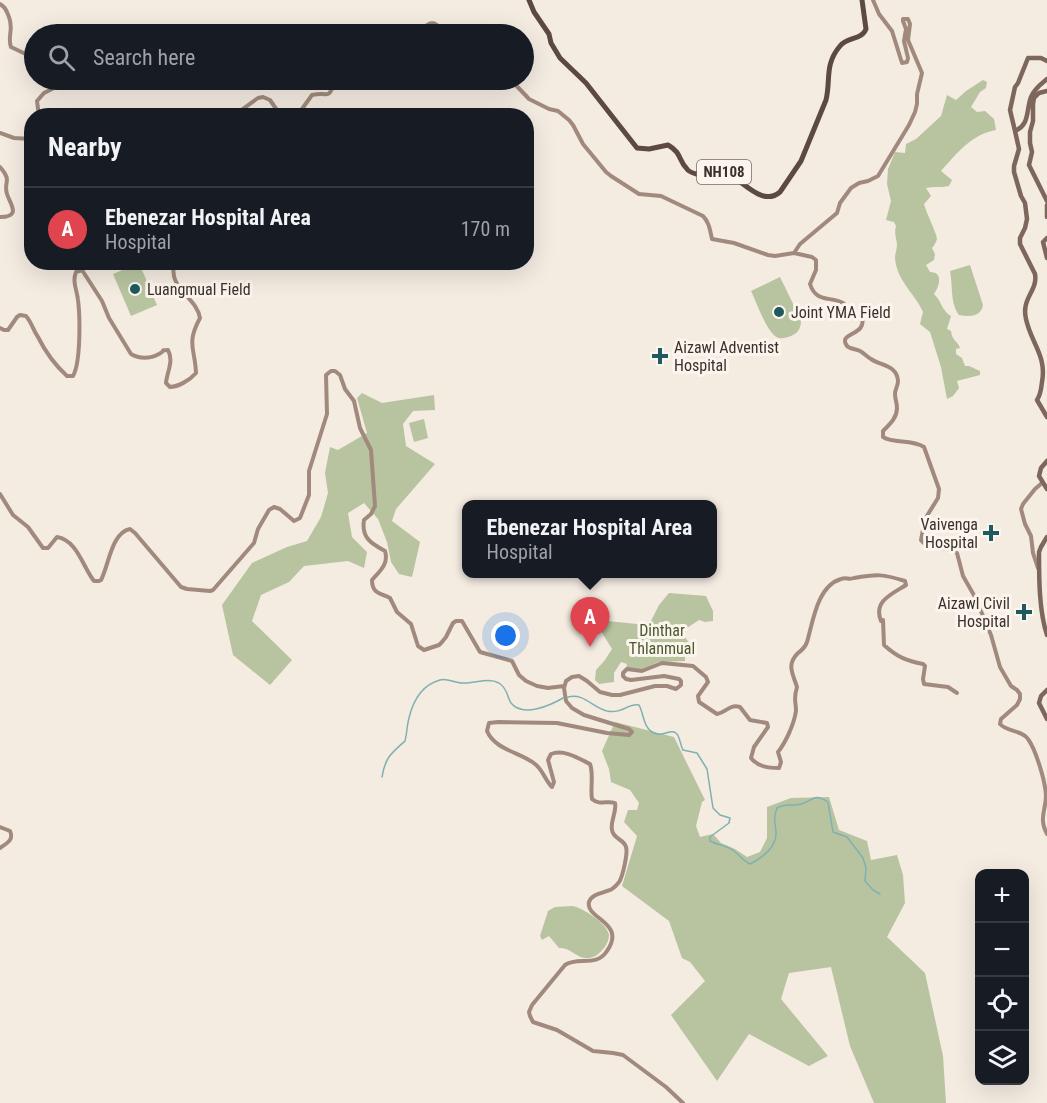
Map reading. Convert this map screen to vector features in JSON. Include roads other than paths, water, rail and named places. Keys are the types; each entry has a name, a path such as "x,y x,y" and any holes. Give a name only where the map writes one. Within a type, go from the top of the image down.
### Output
{"highway":[{"name":"NH108","path":"529,0 560,58 586,82 637,148 649,149 668,145 677,152 686,169 691,172 696,174 704,170 719,170 769,198 780,192 801,161 826,100 828,71 837,50 843,42 861,36 865,32 862,0"}],"main road":[{"path":"1047,61 1041,58 1028,58 1015,87 1010,110 1020,149 1014,172 1025,203 1027,219 1020,244 1036,279 1027,297 1025,313 1028,327 1043,364 1041,394 1037,399 1047,417"},
{"path":"1015,131 1019,130 1026,121 1031,95 1047,79"},
{"path":"1047,91 1034,98 1030,132 1032,152 1029,165 1047,203 1047,217"},
{"path":"1047,238 1043,242 1047,258"},
{"path":"1045,485 1039,473 1047,461"},
{"path":"1047,537 1039,552 1043,615 1047,635"},
{"path":"1047,690 1041,696 1039,703 1047,719"}],"street":[{"path":"794,253 800,244 837,213 840,203 851,188 878,176 915,112 922,73 908,40 910,24 908,19 903,19 906,29 904,41 908,58 907,62 902,63 892,31 879,14 873,0"},
{"path":"0,4 6,8 11,22 9,42 11,47 24,53"},
{"path":"38,108 38,101 44,93 50,90"},
{"path":"303,108 312,95 326,95 331,90"},
{"path":"520,90 529,99 558,111 569,120 583,144 606,172 639,194 661,196 703,216 707,220 712,239 734,243 768,255 794,253 812,257 816,260 816,270 810,284 814,292 820,297 845,304 852,314 862,318 864,322 862,327 851,333 846,340 847,345 872,361 894,370 896,374 897,413 883,431 883,437 888,440 907,441 924,447 939,489 938,498 923,523 922,542 927,546 952,549 959,555 961,572 988,626 1000,667 1008,683 1020,694 1017,705 1001,719 1000,724 1005,729 1024,735 1030,743 1045,782 1046,797 1042,821 1047,834"},
{"path":"245,108 263,97 270,100 276,108"},
{"path":"0,133 24,139"},
{"path":"0,167 7,176 7,194 14,206 10,214 0,217"},
{"path":"0,328 8,330 17,317 26,316 38,339 62,370 67,376 74,376 80,314 74,279 76,272 82,270 131,354 137,357 149,357 166,349 170,351 166,383 170,387 176,386 196,373 192,342 195,327 200,318 197,307 178,287 174,270"},
{"path":"0,494 14,515 28,527 43,548 48,548 57,537 66,540 81,558 94,580 101,580 117,539 125,530 130,529 181,587 213,590 252,546 258,529 269,510 274,507 280,508 294,521 300,518 309,495 309,471 327,414 326,375 335,371 340,375 345,389 354,401 360,428 371,450 375,506 364,520 364,528 369,541 385,551 387,557 383,568 372,580 374,589 379,594 390,598 397,612 411,624 418,646 422,649 438,645 446,638 453,623 459,620 462,621 480,652 512,661 522,678 537,686 564,687"},
{"path":"1039,572 1031,536 1021,508 1035,489 1045,485"},
{"path":"683,1103 666,1087 622,1055 593,1051 557,1030 537,1024 530,1016 532,1005 565,965 572,962 593,961 608,950 612,932 606,923 591,910 589,904 591,898 610,890 620,882 626,845 615,836 612,830 616,805 613,802 598,803 592,800 590,764 564,753 556,752 549,755 548,760 554,782 552,787 534,763 499,745 488,734 489,723 557,723 627,735 632,732 629,729 584,715 570,707 566,700 564,687 568,679 575,676 583,677 600,692 620,695 655,686 675,689 681,685 679,679 664,676 629,680 624,677 623,673 627,669 642,671 662,663 693,666 708,682 698,696 699,702 717,714 733,706 740,707 750,720 767,723 768,727 754,747 751,758 761,766 779,768 781,762 778,752 796,712 794,696 798,687 792,673 792,661 806,644 818,604 826,589 837,580 845,577 853,579 878,574 905,581 906,585 886,598 879,607 878,614 881,621 883,620 884,645 906,660 923,664 925,666 924,684 948,687 957,693"},
{"path":"0,827 10,831 12,836 0,848"}],"waterway":[{"path":"382,777 389,756 405,741 409,718 416,700 423,690 434,682 443,680 462,683 495,681 504,688 511,703 522,710 537,709 563,698"},
{"path":"568,697 579,697 597,707 613,712 639,705 650,731 658,734 676,733 683,750 697,753 707,769 713,808 720,815 730,818 729,823 710,837 710,841 731,849 750,864 764,855 774,842 777,808 784,805 801,804 816,797 828,802 833,832 847,837 863,858 866,868 865,881 880,894"}],"place":[{"name":"Luangmual Field","path":"135,289"},
{"name":"Joint YMA Field","path":"779,312"},
{"name":"Aizawl Adventist Hospital","path":"660,356"},
{"name":"Vaivenga Hospital","path":"991,533"},
{"name":"Aizawl Civil Hospital","path":"1024,612"},
{"name":"Ebenezar Hospital Area","path":"590,647"}],"park label":[{"name":"Dinthar Thlanmual","path":"662,639"}]}
